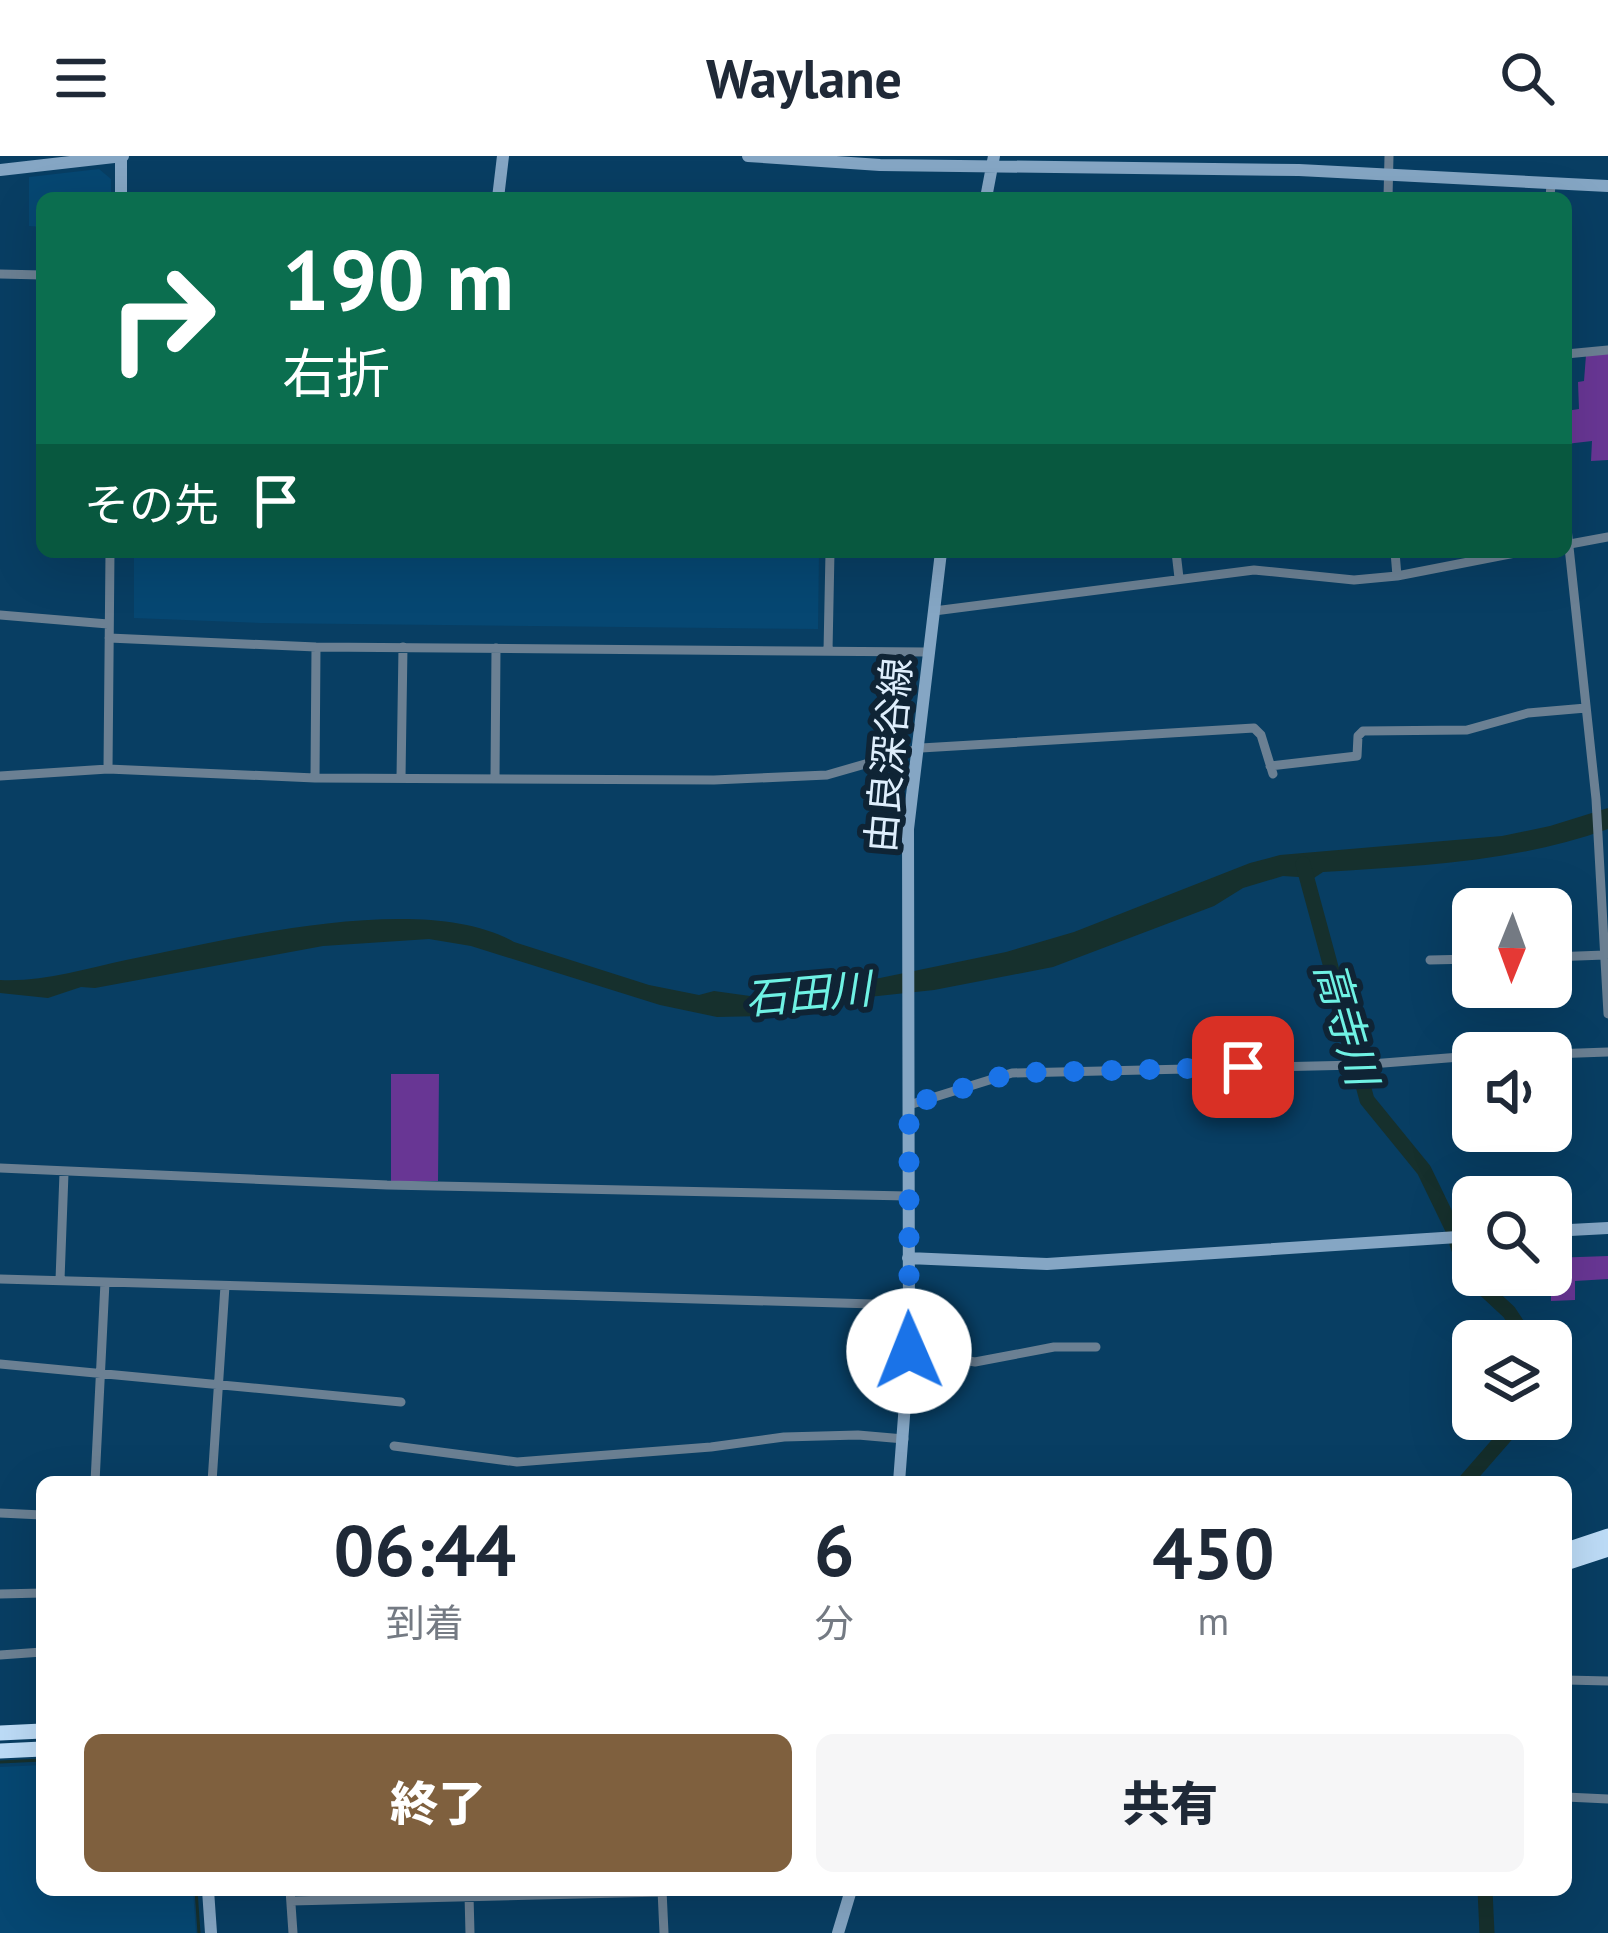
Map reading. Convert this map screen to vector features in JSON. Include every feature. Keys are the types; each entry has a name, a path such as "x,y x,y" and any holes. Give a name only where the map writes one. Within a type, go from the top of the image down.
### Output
{"highway":[{"path":"1572,1548 1608,1536"},
{"path":"1572,1561 1608,1549"},
{"path":"0,1733 36,1731"},
{"path":"0,1751 36,1749"}],"main road":[{"path":"0,170 122,156 121,192"},
{"path":"499,192 503,156"},
{"path":"748,156 880,165 992,161 1389,173 1551,191 1608,186"},
{"path":"987,192 992,161"},
{"name":"由良深谷線","path":"909,1105 908,829 940,558"},
{"path":"900,1476 909,1351 909,1105"},
{"path":"1572,1231 1608,1228"},
{"path":"908,1258 1047,1264 1452,1237"},
{"path":"208,1896 211,1933"},
{"path":"838,1933 849,1896"}],"street":[{"path":"1388,192 1390,156"},
{"path":"0,274 36,275"},
{"path":"1572,353 1608,350"},
{"path":"1572,541 1608,537"},
{"path":"108,769 110,558"},
{"path":"828,651 830,558"},
{"path":"1177,558 1179,578"},
{"path":"1396,558 1397,576"},
{"path":"934,611 1254,570 1354,580 1489,558"},
{"path":"1570,558 1605,882 1608,1014"},
{"path":"0,615 108,624"},
{"path":"109,638 316,647 927,652"},
{"path":"315,778 316,647"},
{"path":"401,778 403,647"},
{"path":"495,779 496,648"},
{"path":"0,776 108,769 315,778 714,780 827,775 915,750 1254,728 1262,735 1272,770 1357,756 1358,736 1363,731 1467,730 1528,713 1586,707"},
{"path":"1572,956 1605,955"},
{"path":"1430,961 1452,960"},
{"path":"1572,1053 1608,1052"},
{"path":"909,1105 1018,1072 1354,1065 1452,1058"},
{"path":"0,1168 387,1186 908,1196"},
{"path":"60,1280 64,1173"},
{"path":"0,1279 908,1305"},
{"path":"95,1476 105,1282"},
{"path":"213,1476 225,1286"},
{"path":"909,1351 975,1362 1054,1347 1096,1347"},
{"path":"0,1364 401,1402"},
{"path":"394,1446 517,1462 784,1437 904,1439"},
{"path":"0,1513 36,1515"},
{"path":"0,1594 36,1593"},
{"path":"0,1655 36,1652"},
{"path":"1572,1680 1608,1682"},
{"path":"1572,1797 1608,1799"},
{"path":"290,1896 293,1933"},
{"path":"470,1896 470,1933"},
{"path":"662,1896 664,1933"}],"shaded area":[{"path":"99,169 111,179 111,192 36,192 36,227 29,226 29,177"},
{"path":"1608,353 1608,460 1591,461 1592,441 1572,443 1572,410 1579,409 1578,382 1584,381 1586,355"},
{"path":"134,558 819,558 818,629 134,618"},
{"path":"391,1074 439,1074 438,1181 391,1181"},
{"path":"1608,1256 1608,1279 1575,1281 1575,1300 1551,1301 1551,1296 1572,1296 1572,1257"},
{"path":"36,1765 36,1896 193,1896 196,1933 0,1933 0,1767"}],"water":[{"name":"石田川","path":"1608,808 1608,829 1538,849 1467,861 1323,872 1314,878 1283,876 1053,967 934,990 803,1004 768,1016 717,1017 660,1005 471,946 429,939 323,946 81,987 48,998 0,993 0,980 64,974 269,932 323,924 429,920 475,927 649,985 699,995 714,991 750,996 880,978 1006,952 1074,932 1280,855 1502,836"}],"waterway":[{"name":"高寺川","path":"1303,864 1367,1100 1424,1170 1452,1228"},
{"name":"高寺川","path":"1492,1296 1514,1320"},
{"name":"高寺川","path":"1470,1476 1502,1440"},
{"path":"0,1762 36,1760"},
{"path":"196,1896 199,1933"},
{"name":"高寺川","path":"1485,1896 1487,1933"}],"route":[{"path":"909,1351 909,1105 1012,1073 1243,1067"}]}
